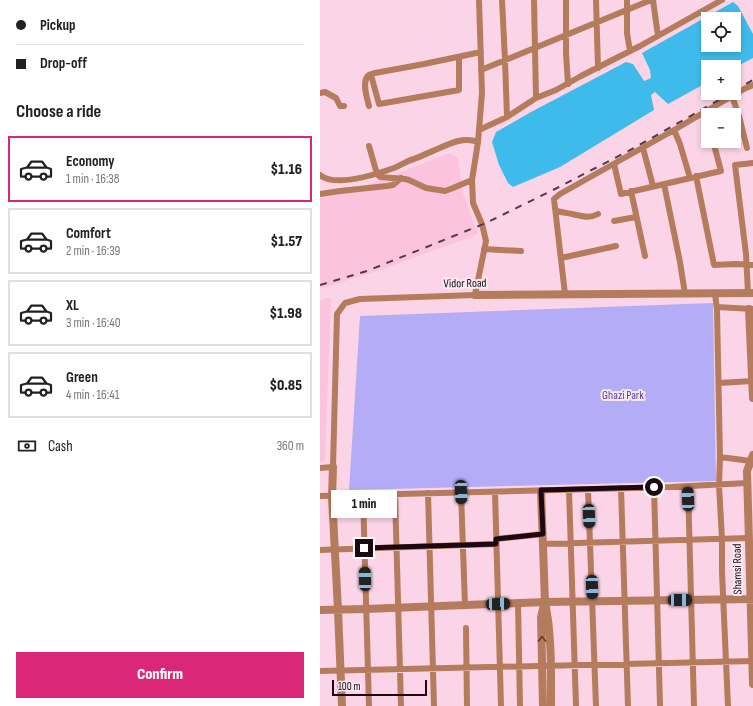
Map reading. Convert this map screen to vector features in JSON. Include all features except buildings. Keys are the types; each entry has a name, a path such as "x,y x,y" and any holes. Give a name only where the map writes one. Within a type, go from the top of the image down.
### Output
{"street":[{"path":"475,295 486,241 482,224 473,204 472,180 478,142 482,93 479,0"},
{"path":"502,0 507,117"},
{"path":"534,0 536,98"},
{"path":"566,0 568,84"},
{"path":"596,0 598,68"},
{"path":"627,0 627,33 630,51"},
{"path":"481,70 652,0 658,36"},
{"path":"479,130 507,117 536,98 568,84 722,0"},
{"path":"369,106 365,83 371,75 481,52"},
{"path":"371,75 379,104 459,90 459,57"},
{"path":"741,91 753,85"},
{"path":"320,93 325,92 336,98 340,106 344,106"},
{"path":"712,108 725,100"},
{"path":"565,294 554,199 560,194 701,114"},
{"path":"741,124 747,148"},
{"path":"674,130 693,177 714,265 750,265"},
{"path":"320,175 323,178 336,181 377,174 458,141 473,140 478,142"},
{"path":"369,146 377,174 380,177 401,178 426,188 445,191 472,180"},
{"path":"643,148 653,186"},
{"path":"614,164 622,194 721,170 715,148"},
{"path":"750,294 750,265 746,254 735,165 753,163"},
{"path":"320,194 393,185 401,178"},
{"path":"664,184 685,294"},
{"path":"631,191 645,256"},
{"path":"556,211 573,214 584,218 598,214"},
{"path":"614,222 636,217"},
{"path":"561,258 616,246"},
{"path":"484,249 521,251"},
{"path":"715,294 717,307 719,382 719,485 728,706"},
{"name":"Vidor Road","path":"332,467 337,314 344,303 360,299 475,295 750,294"},
{"path":"717,307 751,309 753,398"},
{"path":"719,382 753,381"},
{"path":"720,457 752,458"},
{"name":"Shamsi Road","path":"752,458 747,471 747,483 753,684"},
{"path":"320,468 332,467 332,496 342,706"},
{"path":"320,496 569,490 747,483"},
{"path":"688,486 694,706"},
{"path":"654,487 660,706"},
{"path":"621,488 628,706"},
{"path":"588,489 596,706"},
{"path":"541,490 545,602 548,617 547,666 544,706"},
{"path":"569,490 576,706"},
{"path":"461,492 465,606"},
{"path":"495,492 501,706"},
{"path":"428,493 434,706"},
{"path":"395,494 401,706"},
{"path":"363,495 369,706"},
{"path":"320,550 463,545 496,542 543,534"},
{"path":"543,544 749,538"},
{"path":"320,610 366,610 545,602 751,599"},
{"path":"518,603 520,706"},
{"path":"466,628 467,706"},
{"path":"320,672 753,661"},
{"path":"547,666 551,706"}],"shaded area":[{"path":"450,153 458,158 463,193 478,234 383,269 320,289 320,198 351,191"},
{"path":"331,297 325,461 320,461 320,300"}],"green space":[{"name":"Ghazi Park","path":"713,303 716,481 349,490 360,316"}],"water":[{"path":"733,2 738,6 753,34 753,58 741,64 741,60 701,60 701,86 668,104 655,92 651,95 654,110 560,167 513,187 508,183 499,165 492,142 496,132 626,62 633,64 644,81 651,78 650,70 642,53 701,20 701,52 741,52 741,12 715,12"}],"railway":[{"path":"741,87 753,80"},
{"path":"320,285 367,271 486,223 634,148 719,100"}],"route":[{"path":"364,548 496,544 496,539 543,534 541,490 654,487"}]}
